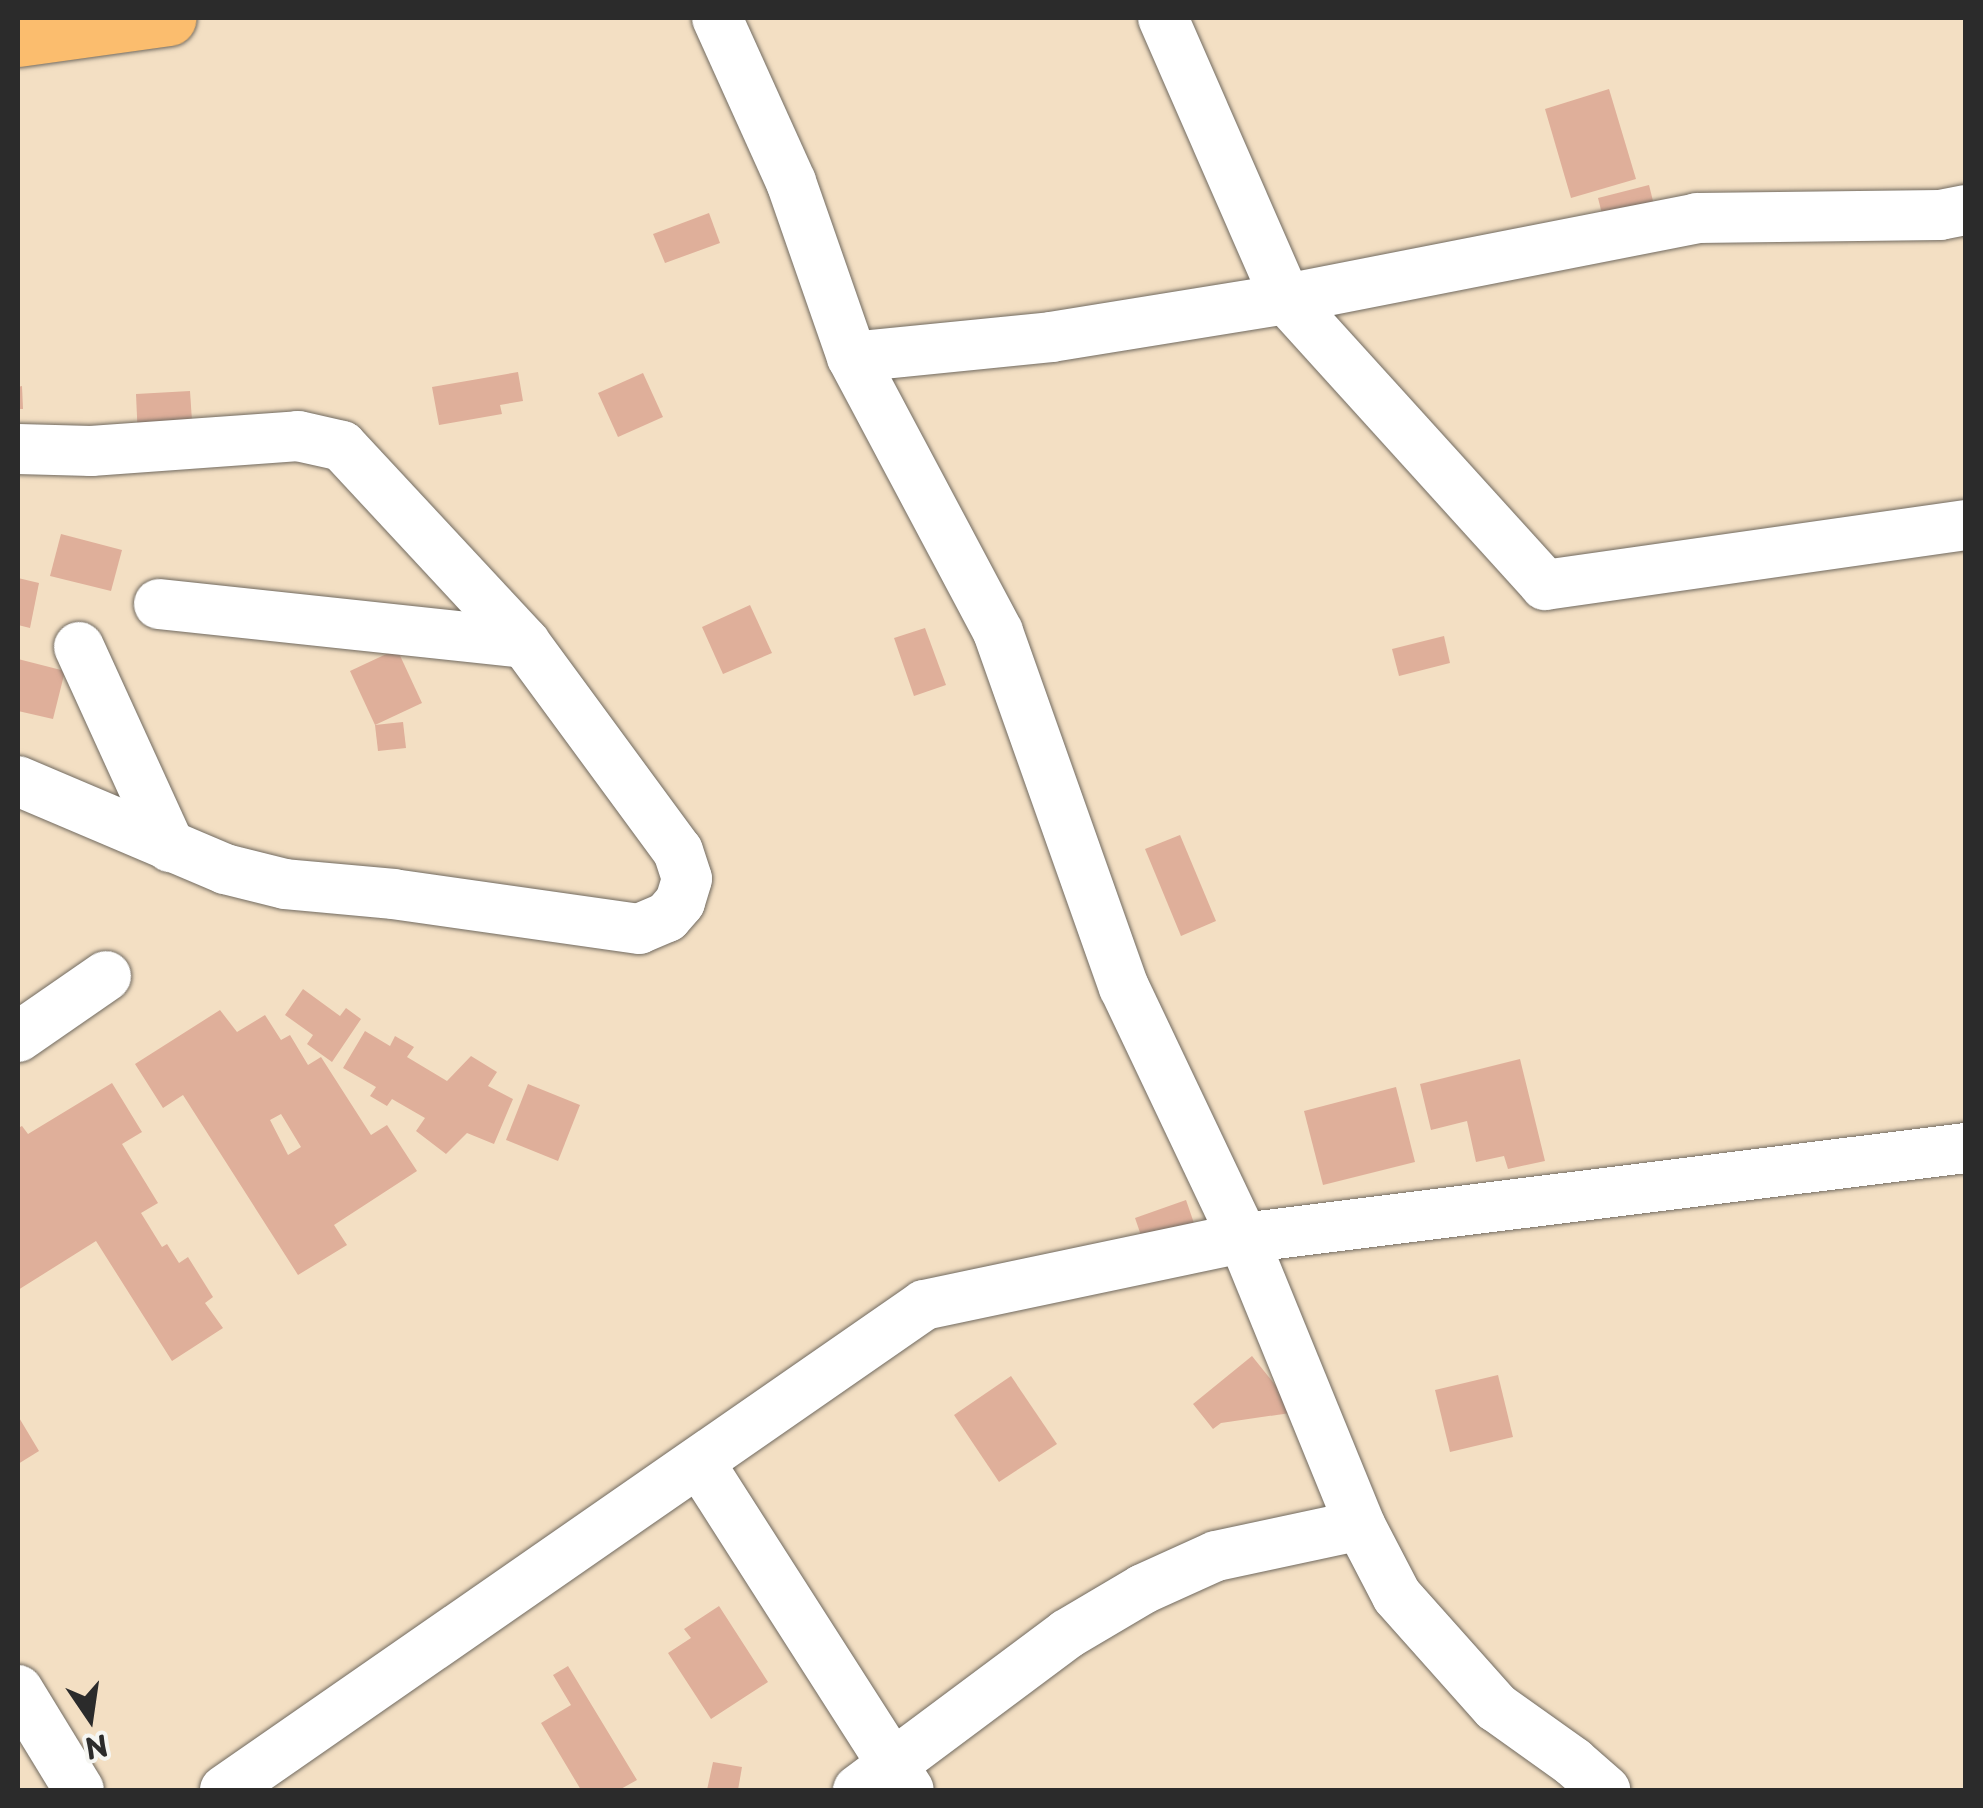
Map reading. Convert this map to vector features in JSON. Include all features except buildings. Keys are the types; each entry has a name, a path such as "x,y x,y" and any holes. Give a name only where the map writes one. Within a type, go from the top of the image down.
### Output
{"highway":[{"path":"18,39 160,18"}],"street":[{"path":"717,18 792,182 852,357 998,632 1124,987 1243,1238 1360,1525 1397,1596 1496,1707 1605,1790"},
{"path":"1163,18 1286,299 1545,585 1966,525"},
{"path":"852,357 1051,337 1286,299 1697,218 1940,216 1966,210"},
{"path":"18,449 91,451 298,436 342,446 525,643 678,851 687,879 680,902 667,918 639,929 394,894 285,884 225,869 18,781"},
{"path":"159,604 525,643"},
{"path":"79,646 170,847"},
{"path":"18,1036 106,976"},
{"path":"225,1790 924,1305 1243,1238 1966,1148"},
{"path":"699,1462 886,1782 1066,1634 1143,1590 1216,1556 1360,1525"},
{"path":"18,1690 79,1790"}]}
